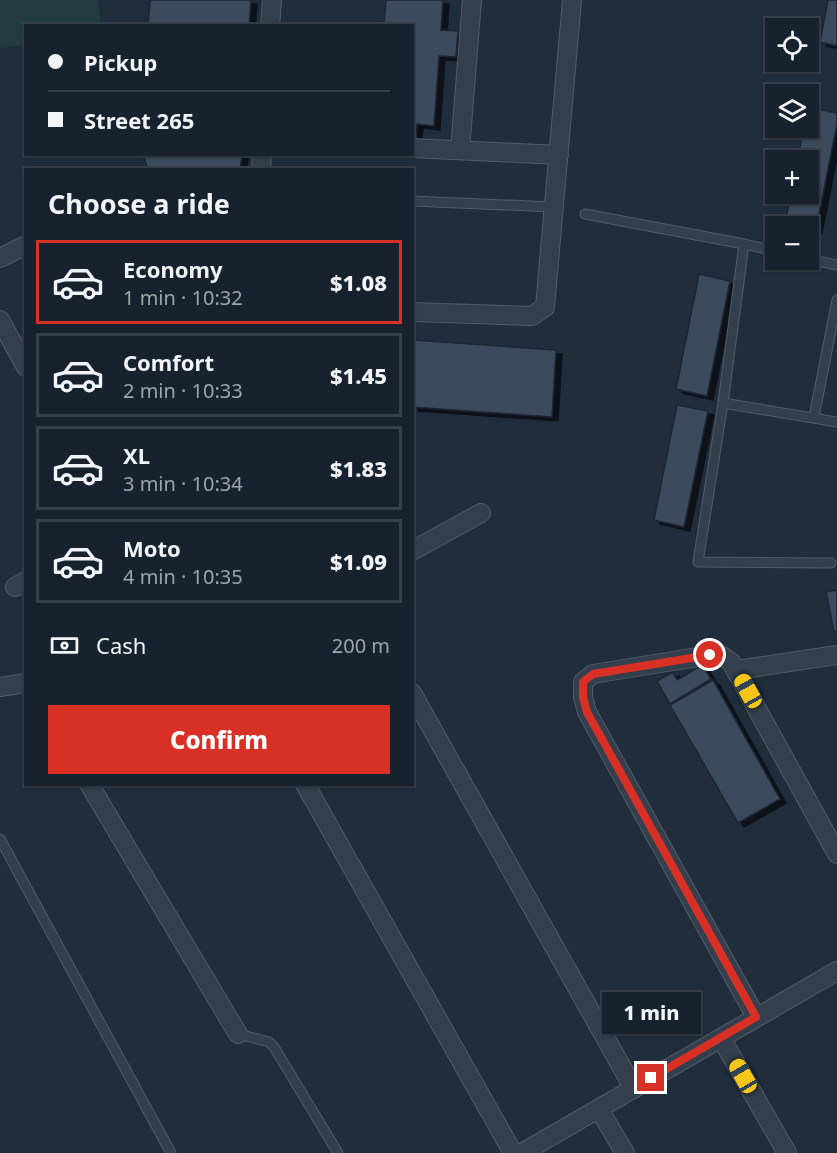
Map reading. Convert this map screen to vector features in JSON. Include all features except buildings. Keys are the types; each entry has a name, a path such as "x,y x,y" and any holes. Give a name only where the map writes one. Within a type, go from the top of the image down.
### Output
{"street":[{"path":"270,24 272,0"},
{"path":"460,150 472,0"},
{"path":"414,312 532,315 545,307 572,0"},
{"path":"414,148 559,155"},
{"path":"0,258 24,246"},
{"path":"0,320 24,363"},
{"path":"414,550 481,513"},
{"path":"756,1017 587,712 583,697 583,682 593,674 620,668 710,655 722,656 731,662 837,854"},
{"path":"737,670 837,655"},
{"path":"0,687 24,683"},
{"path":"414,697 634,1089"},
{"path":"90,786 238,1034"},
{"path":"306,786 513,1153"},
{"path":"522,1153 837,971"},
{"path":"721,1038 787,1153"},
{"path":"599,1109 625,1153"}],"lane":[{"path":"414,201 553,207"},
{"path":"585,214 765,249"},
{"path":"744,244 723,403 698,562 831,563"},
{"path":"819,261 837,265"},
{"path":"814,417 837,300"},
{"path":"723,403 837,422"},
{"path":"0,839 171,1153"},
{"path":"238,1034 268,1042 274,1047 338,1153"}],"green space":[{"path":"0,0 98,0 101,24 24,24 24,45 0,48"}],"route":[{"path":"651,1078 756,1017 587,712 583,697 583,682 593,674 620,668 710,655"}]}
